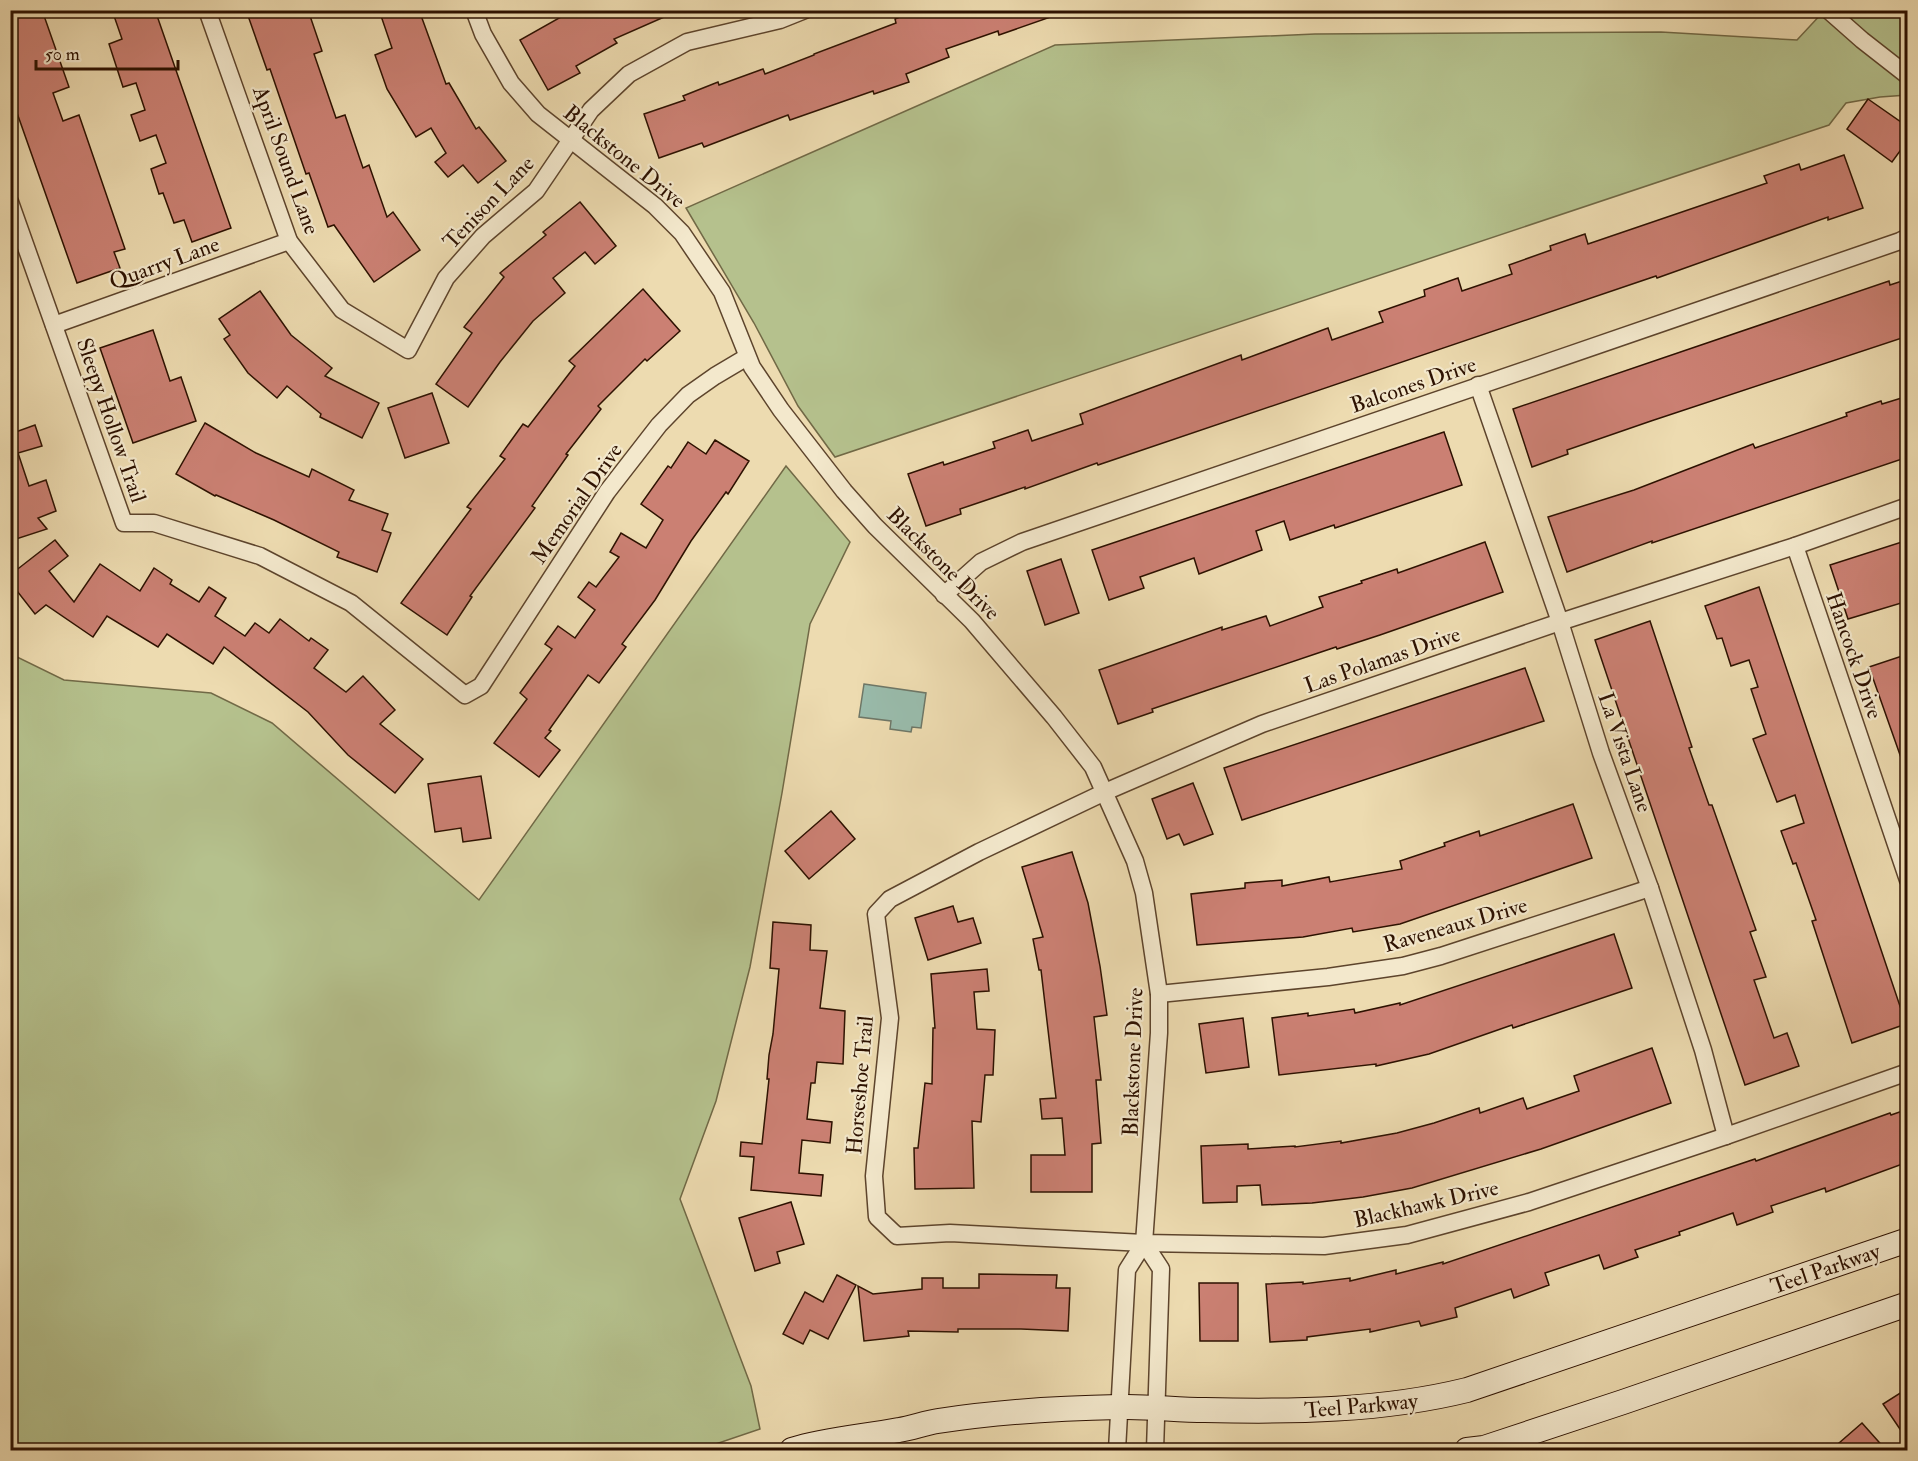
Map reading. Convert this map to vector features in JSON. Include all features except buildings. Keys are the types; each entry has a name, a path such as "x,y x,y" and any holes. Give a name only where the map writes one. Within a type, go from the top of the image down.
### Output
{"main road":[{"name":"Teel Parkway","path":"792,1450 816,1442 898,1430 937,1421 1032,1412 1118,1407 1297,1411 1434,1398 1467,1390 1907,1243"},
{"path":"1467,1450 1484,1448 1623,1402 1908,1304"}],"street":[{"name":"April Sound Lane","path":"207,10 289,241 342,310 408,350"},
{"name":"Blackstone Drive","path":"474,10 483,34 511,83 538,114 655,206 682,233 722,292 747,357 781,410 843,491 874,526 972,621 1054,717 1093,767 1126,836 1144,893 1160,994 1144,1243 1127,1270 1117,1450"},
{"name":"Tenison Lane","path":"408,350 446,278 483,236 536,191 591,110 629,74 687,42 780,20 805,10"},
{"path":"1828,10 1908,76"},
{"name":"Sleepy Hollow Trail","path":"10,202 124,523 154,523 260,556 351,603 465,695"},
{"name":"Balcones Drive","path":"944,595 981,562 1022,542 1900,242 1908,237"},
{"name":"Quarry Lane","path":"54,325 289,241"},
{"name":"Memorial Drive","path":"465,695 481,686 607,492 659,424 688,395 747,357"},
{"name":"La Vista Lane","path":"1478,385 1560,622 1601,753 1650,888 1703,1050 1726,1136"},
{"name":"Las Polamas Drive","path":"890,899 979,852 1105,792 1262,724 1908,506"},
{"name":"Hancock Drive","path":"1795,546 1908,880"},
{"name":"Raveneaux Drive","path":"1160,994 1328,977 1403,966 1441,956 1650,888"},
{"name":"Horseshoe Trail","path":"890,899 876,914 890,1018 874,1176 878,1217 897,1236"},
{"name":"Blackhawk Drive","path":"897,1236 950,1233 1144,1243 1324,1246 1407,1235 1529,1202 1908,1072"},
{"path":"1144,1243 1161,1269 1155,1450"}],"green space":[{"path":"1824,11 1907,11 1907,95 1846,103 1829,125 835,457 798,406 754,323 686,208 1055,45 1315,34 1661,32 1797,40"},
{"path":"786,466 850,542 810,624 750,967 716,1101 680,1199 751,1386 760,1429 698,1450 11,1450 11,640 17,657 64,680 211,693 272,723 479,900"}],"shaded area":[{"path":"864,684 926,693 921,728 912,727 911,732 890,729 891,721 859,717"}]}
